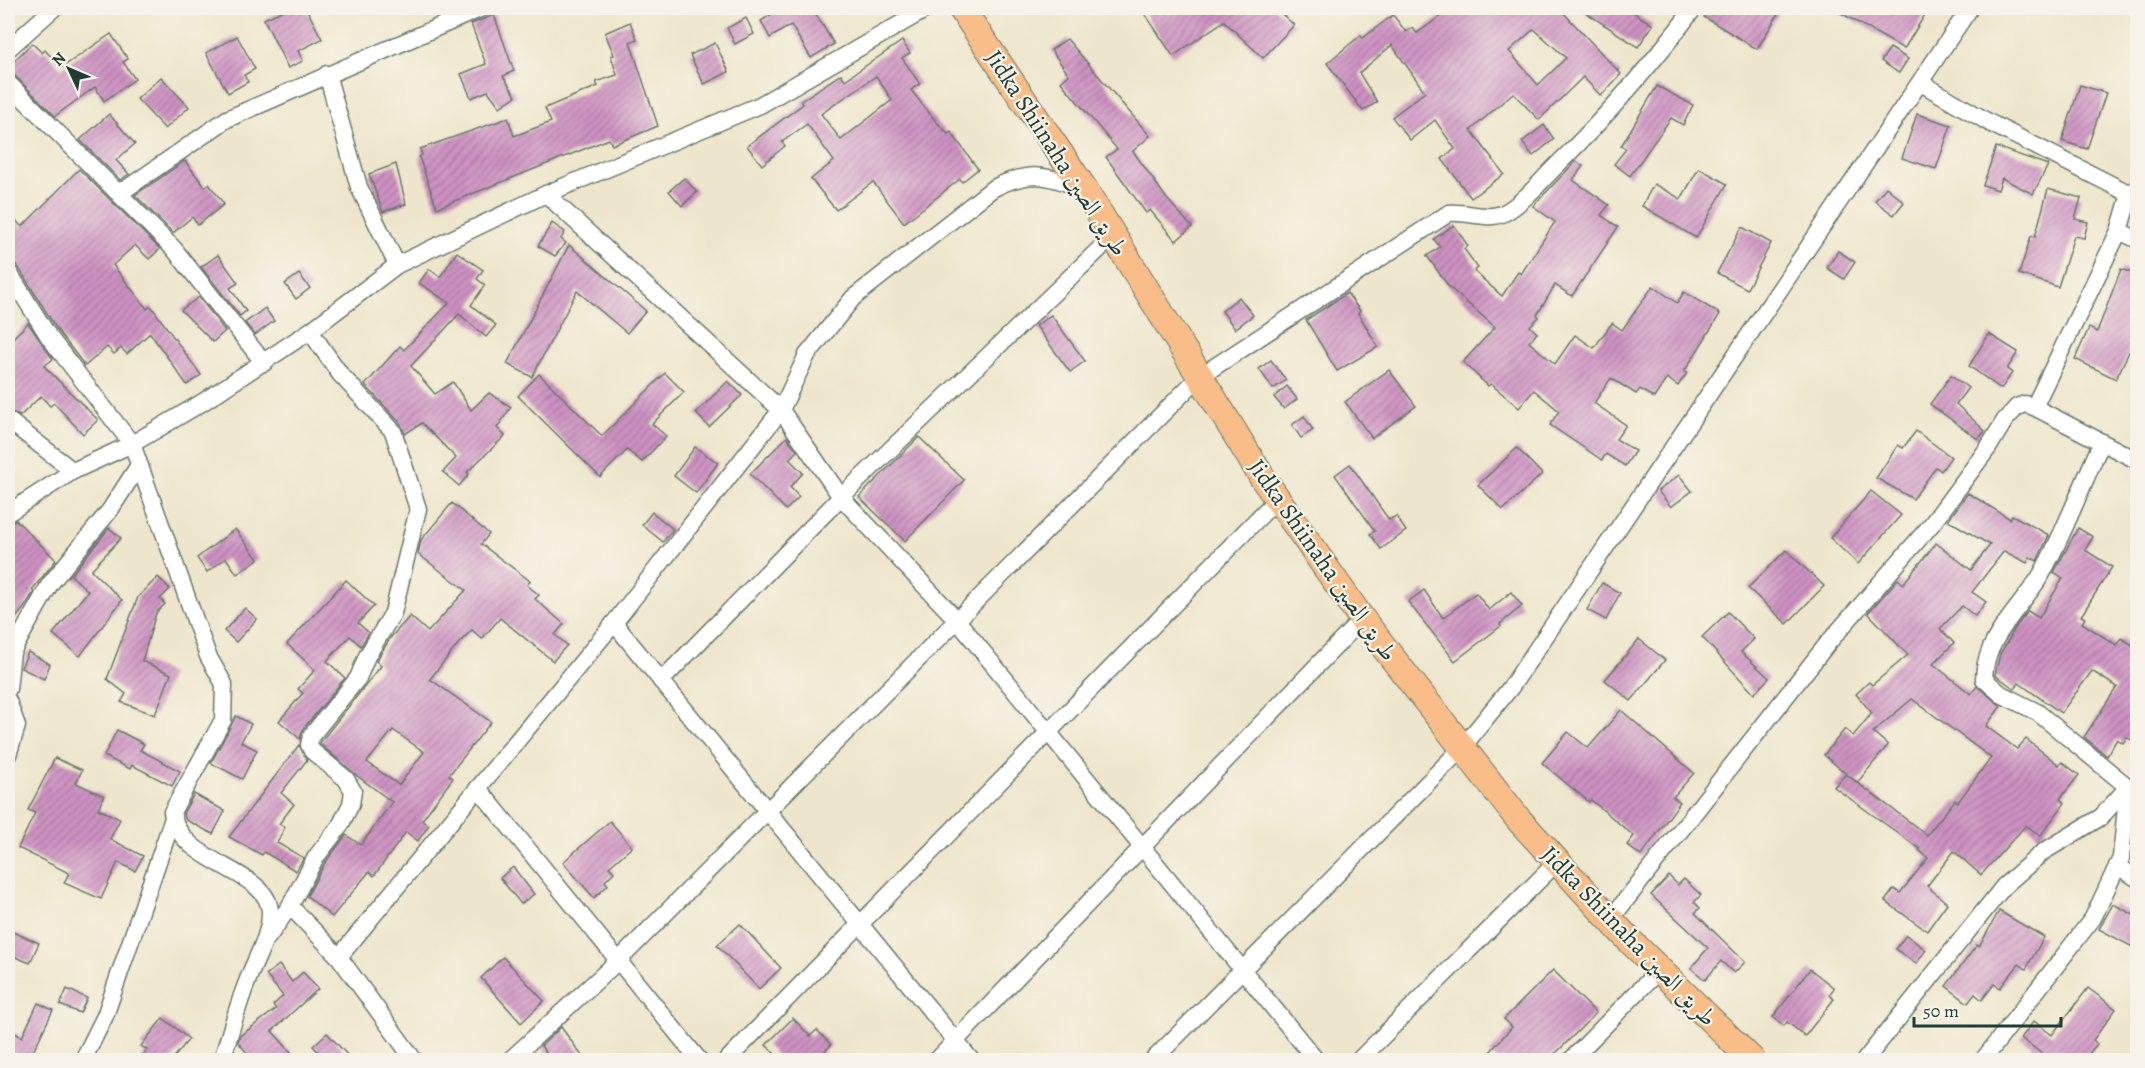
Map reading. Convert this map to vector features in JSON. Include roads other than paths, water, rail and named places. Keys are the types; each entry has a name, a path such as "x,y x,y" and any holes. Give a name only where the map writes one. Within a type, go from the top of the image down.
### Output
{"main road":[{"name":"Jidka Shiinaha طريق الصين","path":"961,8 1085,190 1199,377 1277,499 1362,619 1461,749 1557,862 1659,970 1752,1060"}],"street":[{"path":"8,49 54,8"},
{"path":"117,191 126,189 227,119 482,8"},
{"path":"8,513 73,471 132,444 264,363 397,265 546,194 760,105 928,8"},
{"path":"510,1060 618,961 1199,377 1449,213 1463,212 1488,216 1503,213 1518,202 1609,114 1694,8"},
{"path":"1153,1060 1461,749 1511,687 1970,8"},
{"path":"327,74 359,187 397,265"},
{"path":"8,83 107,186 117,191 174,249 264,363"},
{"path":"1921,83 1999,128 2134,191 2119,231 2034,407"},
{"path":"339,957 614,623 781,410 807,355 853,298 992,189 1011,179 1036,175 1062,180 1085,190"},
{"path":"546,194 781,410 841,497 956,619 1316,1060"},
{"path":"2119,231 2138,240"},
{"path":"661,681 841,497 1113,236"},
{"path":"8,271 48,337 132,444 208,656 224,684 223,720 172,812 183,839 258,888 267,900 270,909 270,921 227,1057"},
{"path":"259,950 290,906 316,857 340,826 351,804 353,791 346,779 312,751 309,745 311,736 358,678 367,656 393,613 418,509 393,430 340,374 310,331"},
{"path":"1610,920 1828,644 1931,525 2017,407 2025,404 2034,407 2101,444 2138,461"},
{"path":"8,420 73,471"},
{"path":"2101,444 2041,575 2003,626 1990,651 1984,667 1984,679 2001,694 2037,712 2133,788"},
{"path":"8,689 12,652 45,594 110,510 139,465"},
{"path":"727,1060 1047,731 1277,499"},
{"path":"937,1060 1362,619"},
{"path":"614,623 971,1060"},
{"path":"8,701 17,726 8,754"},
{"path":"478,788 699,1060"},
{"path":"1983,1060 2093,918 2121,858 2133,788"},
{"path":"1865,1060 2004,886 2043,852 2101,817 2133,788"},
{"path":"83,1060 105,1016 173,818"},
{"path":"1359,1060 1557,862"},
{"path":"2118,867 2138,879"},
{"path":"290,906 339,957 414,1060"},
{"path":"1571,1060 1659,970"}]}
